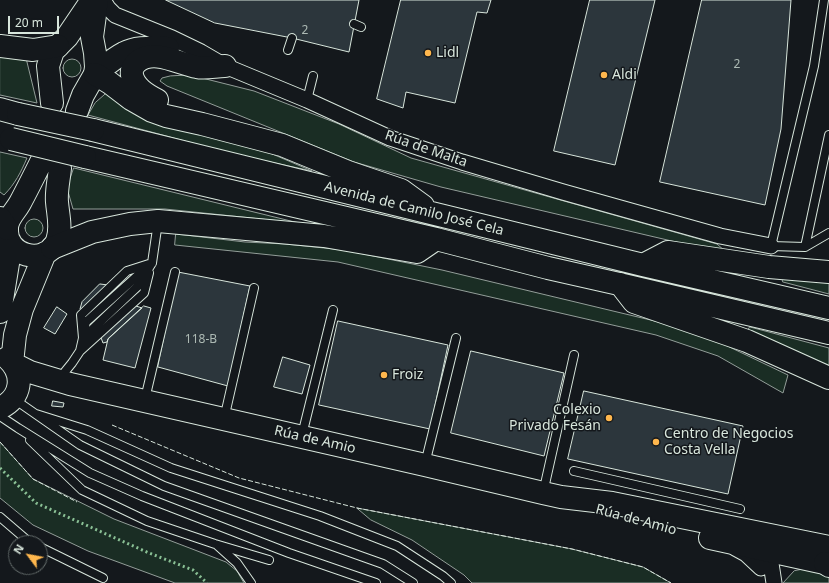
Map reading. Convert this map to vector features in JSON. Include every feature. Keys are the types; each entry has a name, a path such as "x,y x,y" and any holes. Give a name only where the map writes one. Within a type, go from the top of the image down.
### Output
{"main road":[{"path":"52,102 48,66 53,51 74,27 92,0"},
{"path":"77,111 95,74 96,53 92,37 97,0"},
{"path":"0,46 33,50 58,46"},
{"path":"95,74 123,53 134,49 143,48 169,48 225,66"},
{"path":"202,124 183,111 166,105 143,91 136,85 132,78 131,71 139,60 151,57 166,58 198,68 225,66"},
{"path":"95,74 131,99 152,111 282,146 348,172 401,190 432,213"},
{"name":"Avenida de Camilo José Cela","path":"9,111 93,130 643,265 829,308"},
{"name":"Avenida de Camilo José Cela","path":"5,137 436,239 548,268 829,333"},
{"path":"0,312 8,221 50,165 60,220 59,232 57,241 49,250 22,309 15,335 6,359 19,376 19,384 10,399"},
{"path":"6,231 17,251 23,255 31,256 38,256 92,232 130,224 158,221 324,236 417,252 436,239"},
{"path":"643,265 668,252 769,267 829,272"},
{"path":"620,284 634,302 747,341 829,378"},
{"name":"Rúa de Amio","path":"6,359 30,372 64,382 552,495 616,516 658,527 712,538 763,559 804,558 828,560"},
{"name":"Rúa de Amio","path":"10,399 64,382"},
{"name":"Rúa de Amio","path":"552,495 612,503 695,520 828,560"}],"street":[{"name":"Rúa de Malta","path":"102,0 115,15 172,38 225,66 307,100 390,138 462,162 563,192 720,236 771,246"},
{"name":"Rúa de Amio","path":"695,520 723,533 752,540 763,559"},
{"name":"Rúa de Amio","path":"763,559 770,546 815,551 828,560"},
{"path":"763,559 770,557 772,583"},
{"path":"772,583 782,569 790,563 804,558"}],"lane":[{"path":"824,0 814,66 771,246 805,247 829,233"},
{"path":"288,50 292,38"},
{"path":"307,100 313,76"},
{"path":"805,247 829,135"},
{"path":"64,382 72,363 80,351 144,293 152,263 158,221"},
{"path":"83,338 138,286 152,263"},
{"path":"80,351 83,338 81,315 127,271 152,263"},
{"path":"145,400 174,272"},
{"path":"224,420 254,288"},
{"path":"301,437 333,310"},
{"path":"425,465 456,338"},
{"path":"552,495 574,355"},
{"path":"10,399 36,414 80,445 164,486 383,564 413,583"},
{"path":"36,414 87,430 171,468 320,516 397,546 443,576 451,583"},
{"path":"0,416 90,473 129,490 289,553 376,583"},
{"path":"18,428 82,490 147,521 215,544 269,560"},
{"path":"574,471 740,509"},
{"path":"0,517 21,535"},
{"path":"215,544 237,563 251,583"},
{"path":"48,551 103,578"}],"green space":[{"path":"0,55 26,58 37,103 0,95"},
{"path":"72,59 78,62 81,68 78,74 72,77 66,74 63,68 66,62"},
{"path":"190,75 254,91 339,124 411,158 717,244 725,251 676,242 441,187 354,162 167,86 160,81 162,78 170,76"},
{"path":"108,92 121,106 144,119 270,153 312,171 233,154 88,115 95,103"},
{"path":"0,152 27,158 17,178 4,195 0,192"},
{"path":"74,168 299,223 165,209 73,209 67,188"},
{"path":"30,219 38,219 43,224 41,235 38,237 30,237 25,232 25,224"},
{"path":"176,234 245,242 285,244 344,250 442,270 663,323 719,342 788,375 783,393 718,356 656,335 338,262 175,245"},
{"path":"782,277 829,279 829,294 783,282"},
{"path":"750,327 829,348 829,368 747,332"},
{"path":"0,442 33,479 114,519 226,562 237,571 244,583 175,583 88,551 33,525 0,498"},
{"path":"357,508 572,549 643,567 671,583 472,583 464,575 412,540 371,520"},
{"path":"809,568 829,572 829,583 783,583 794,571"}],"building":[{"path":"166,0 359,0 349,52 292,38 215,23"},
{"name":"Lidl","path":"401,0 491,0 487,13 477,12 455,103 406,92 403,108 377,99"},
{"name":"Aldi","path":"590,0 655,0 615,165 554,151"},
{"path":"702,0 791,0 781,129 765,205 660,182"},
{"path":"178,272 250,286 228,386 158,367"},
{"path":"100,284 108,285 124,302 142,308 108,339 107,342 103,343 97,327 80,309 82,302"},
{"path":"144,306 151,308 135,368 103,360 108,339"},
{"path":"57,307 67,314 55,334 44,328"},
{"name":"Froiz","path":"338,321 448,345 430,429 319,405"},
{"path":"471,351 564,373 544,456 451,433"},
{"path":"283,357 310,365 302,394 274,387"},
{"name":"Centro de Negocios Costa Vella","path":"584,391 743,426 728,494 568,459"},
{"path":"53,401 64,403 63,407 52,406"}],"tunnel":[{"path":"41,162 52,103"},
{"path":"60,168 67,138 77,111"}],"hedge":[{"path":"0,468 36,503 149,553 193,570 207,583"}],"fence":[{"path":"112,425 239,478 357,508 572,549 643,567 671,583"},
{"path":"0,442 33,479 77,502"}],"place":[{"name":"Lidl","path":"428,53"},
{"name":"Aldi","path":"604,75"},
{"name":"Froiz","path":"384,375"},
{"name":"Colexio Privado Fesán","path":"609,418"},
{"name":"Centro de Negocios Costa Vella","path":"656,442"}]}
